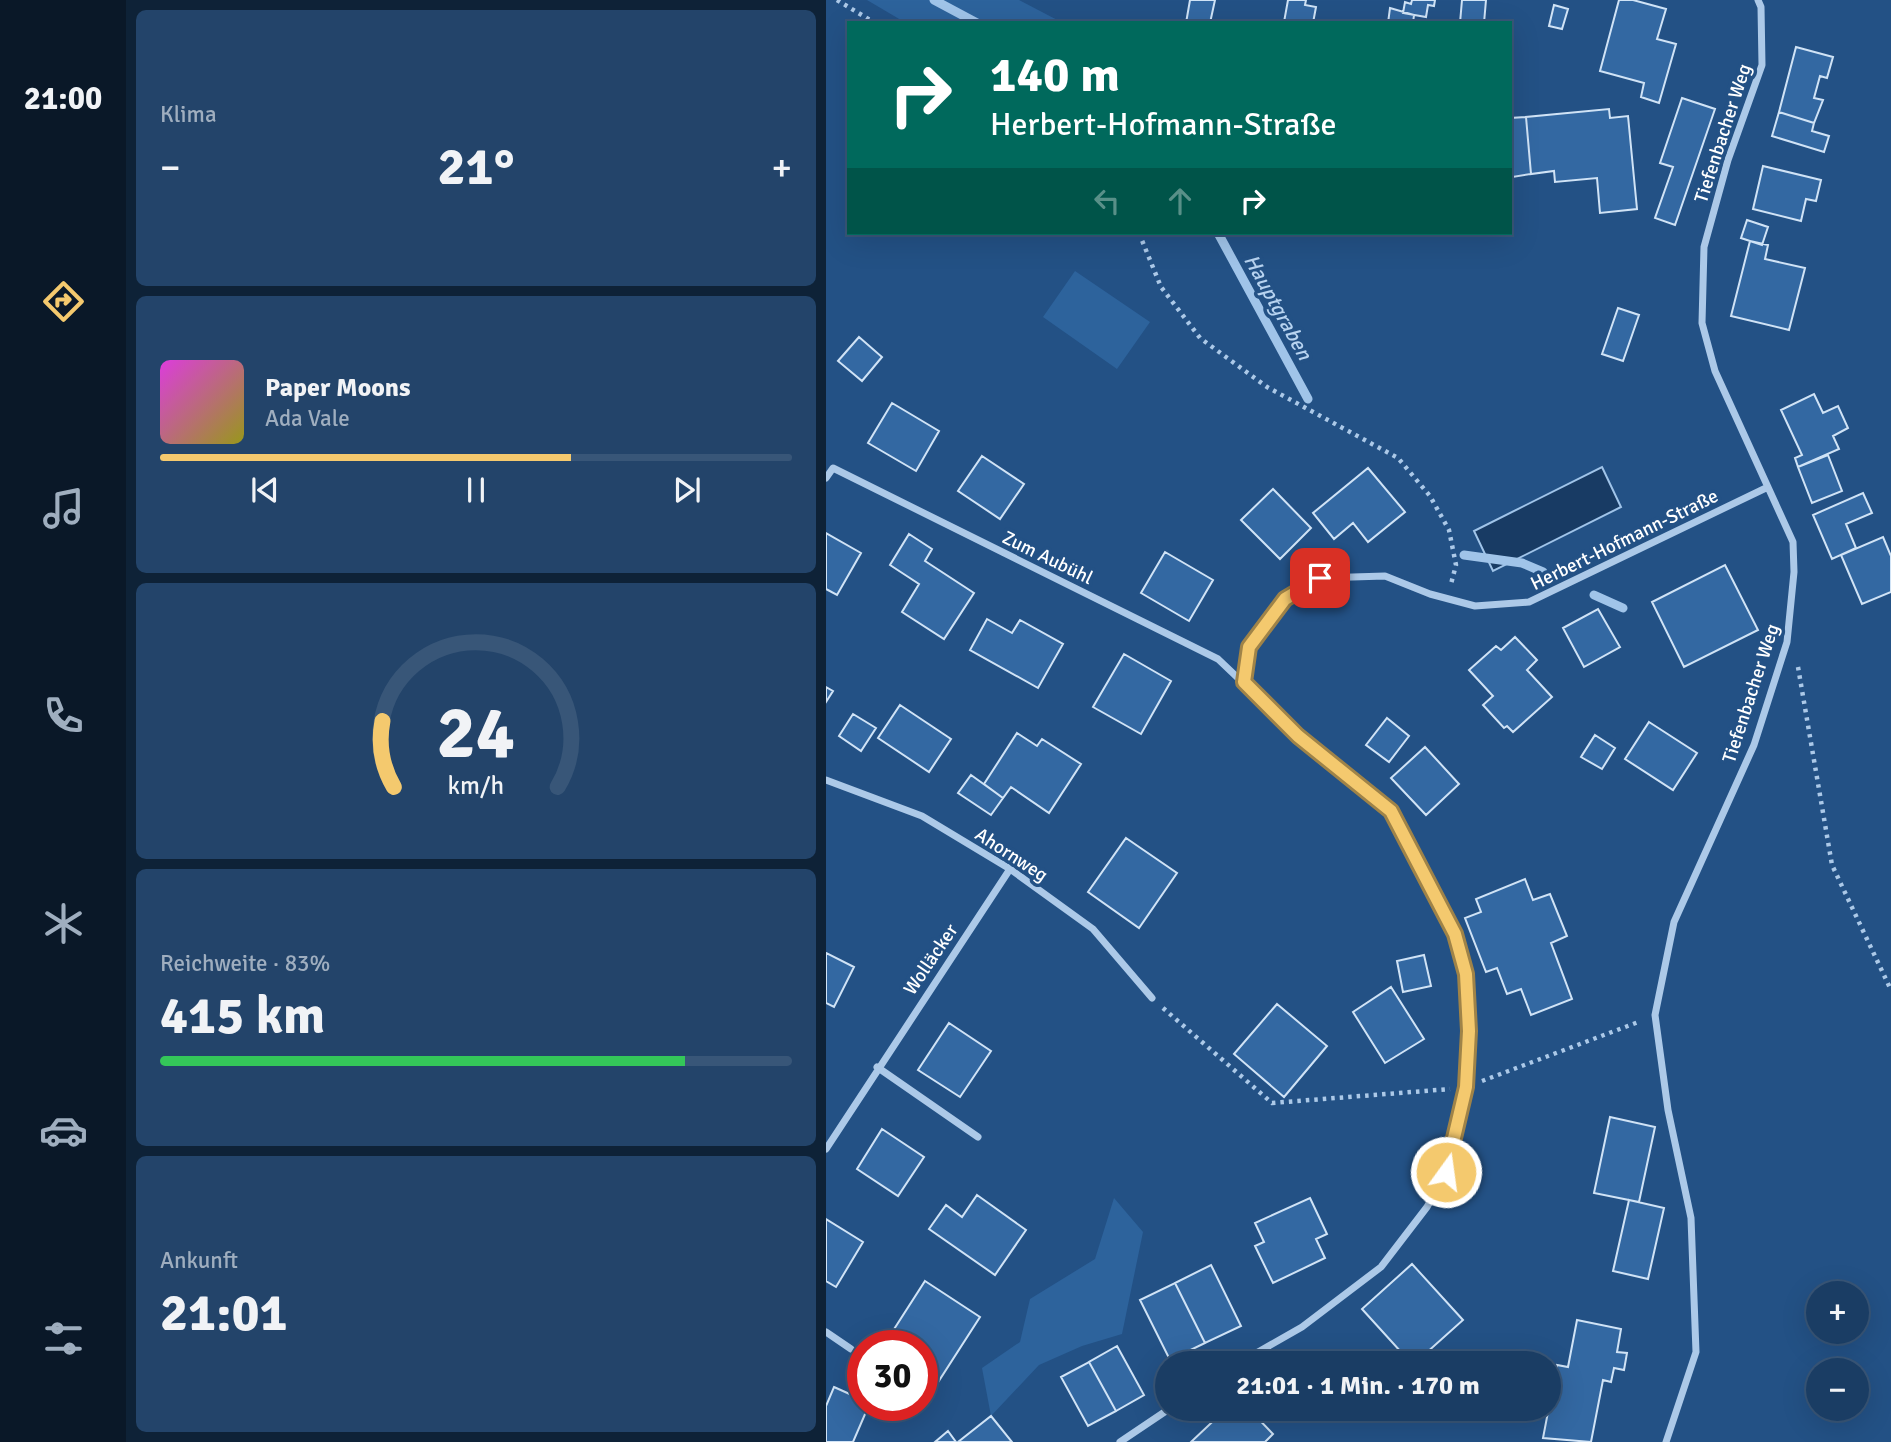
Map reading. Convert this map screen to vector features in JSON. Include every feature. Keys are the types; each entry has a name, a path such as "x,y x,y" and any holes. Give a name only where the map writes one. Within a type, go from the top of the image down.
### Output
{"street":[{"name":"Tiefenbacher Weg","path":"1667,1442 1696,1352 1691,1218 1668,1110 1655,1015 1674,922 1754,745 1787,642 1794,572 1793,542 1714,371 1702,323 1704,247 1727,160 1762,65 1762,7 1758,0"},
{"name":"Zum Aubühl","path":"826,478 833,468 1218,659 1244,682"},
{"name":"Herbert-Hofmann-Straße","path":"1244,682 1249,647 1285,599 1320,578 1385,576 1447,599 1475,606 1529,602 1768,487"},
{"path":"1244,682 1298,736 1391,811 1455,934 1466,974 1469,1031 1466,1087 1446,1172 1427,1207 1381,1268 1302,1327 1260,1351"},
{"name":"Ahornweg","path":"826,780 922,816 1010,869 1093,929 1152,998"},
{"name":"Wolläcker","path":"826,1149 877,1067 1010,869"},
{"path":"877,1067 978,1137"},
{"path":"826,1332 847,1346"},
{"path":"1120,1442 1155,1418"}],"path":[{"path":"837,0 872,21"},
{"path":"1140,235 1161,287 1199,338 1267,387 1398,458 1430,496 1449,530 1456,565 1447,599"},
{"path":"1797,656 1832,865 1891,990"},
{"path":"1152,998 1272,1103 1466,1087 1655,1015"}],"shaded area":[{"path":"867,0 1019,0 1059,21 903,21"},
{"path":"1075,271 1150,322 1117,369 1043,317"},
{"path":"1602,467 1621,507 1493,571 1474,531"},
{"path":"1114,1198 1143,1232 1122,1334 1082,1346 1039,1365 991,1416 982,1368 1020,1342 1030,1299 1095,1259"}],"building":[{"path":"1190,0 1215,0 1210,21 1186,21"},
{"path":"1288,0 1306,0 1305,5 1316,7 1313,21 1284,21"},
{"path":"1412,0 1435,0 1434,6 1428,5 1426,17 1403,13 1405,2 1411,4"},
{"path":"1462,0 1486,0 1484,21 1460,21"},
{"path":"1619,0 1633,0 1666,9 1657,39 1676,44 1659,103 1641,97 1644,83 1600,71"},
{"path":"1554,5 1568,9 1562,29 1549,26"},
{"path":"1390,8 1414,15 1413,21 1388,21"},
{"path":"1796,47 1833,57 1827,78 1820,76 1814,98 1823,100 1814,123 1779,112"},
{"path":"1682,98 1715,109 1675,225 1655,218 1673,167 1660,163"},
{"path":"1609,109 1610,118 1628,116 1637,209 1600,213 1597,178 1555,182 1554,171 1531,174 1526,117"},
{"path":"1779,112 1814,123 1812,131 1829,136 1824,152 1772,136"},
{"path":"1526,117 1531,174 1512,177 1512,118"},
{"path":"1763,166 1821,180 1816,201 1806,199 1801,221 1753,209"},
{"path":"1747,220 1768,227 1762,245 1741,238"},
{"path":"1750,241 1768,245 1765,259 1805,268 1789,330 1731,316"},
{"path":"1618,308 1639,315 1623,361 1602,354"},
{"path":"859,337 882,357 862,381 838,361"},
{"path":"1814,394 1823,413 1838,406 1848,428 1833,436 1839,449 1798,467 1795,458 1802,455 1781,410"},
{"path":"892,403 939,431 916,471 868,443"},
{"path":"1828,455 1842,491 1812,503 1798,467"},
{"path":"982,456 1024,484 1000,519 958,491"},
{"path":"1368,468 1405,512 1368,542 1353,523 1334,539 1313,513"},
{"path":"1273,489 1311,528 1280,559 1241,520"},
{"path":"1863,493 1872,513 1846,524 1856,548 1832,559 1813,515"},
{"path":"826,533 861,553 837,595 826,589"},
{"path":"909,534 932,549 925,561 974,593 944,639 902,612 919,584 890,565"},
{"path":"1883,537 1891,556 1891,592 1862,604 1841,555"},
{"path":"1165,552 1213,580 1189,621 1141,593"},
{"path":"1725,565 1758,630 1684,667 1652,602"},
{"path":"1598,609 1620,647 1584,667 1563,628"},
{"path":"987,619 1012,633 1020,620 1063,644 1038,688 970,650"},
{"path":"1515,637 1537,660 1527,670 1552,697 1513,732 1507,726 1504,728 1483,705 1493,696 1469,670 1496,646 1501,650"},
{"path":"1124,654 1171,681 1141,734 1093,707"},
{"path":"826,687 833,691 826,702"},
{"path":"900,705 951,739 929,772 878,738"},
{"path":"853,714 876,728 861,751 839,736"},
{"path":"1387,718 1409,736 1389,762 1366,745"},
{"path":"1649,722 1697,753 1673,790 1625,759"},
{"path":"1017,733 1037,746 1042,739 1081,764 1049,813 1011,787 1003,798 984,784"},
{"path":"1595,735 1615,748 1602,769 1581,757"},
{"path":"1425,747 1459,784 1426,815 1391,778"},
{"path":"971,775 1003,798 991,815 958,793"},
{"path":"1126,838 1177,873 1139,928 1088,892"},
{"path":"1525,879 1533,900 1550,894 1567,936 1551,943 1572,999 1531,1015 1521,989 1507,994 1497,968 1486,972 1465,918 1481,912 1476,899"},
{"path":"826,953 854,967 834,1007 826,1003"},
{"path":"1424,955 1431,986 1403,992 1397,961"},
{"path":"1391,987 1424,1039 1385,1063 1353,1012"},
{"path":"1277,1004 1327,1046 1284,1097 1234,1054"},
{"path":"949,1023 991,1051 960,1097 918,1070"},
{"path":"1610,1117 1655,1127 1639,1202 1594,1193"},
{"path":"882,1129 924,1157 898,1196 857,1169"},
{"path":"977,1195 1026,1230 995,1275 929,1229 946,1205 962,1217"},
{"path":"1310,1198 1327,1234 1316,1239 1325,1258 1273,1283 1255,1246 1264,1242 1255,1223"},
{"path":"1629,1200 1664,1208 1648,1279 1613,1271"},
{"path":"826,1219 863,1242 836,1287 826,1281"},
{"path":"1412,1264 1463,1320 1428,1351 1400,1351 1362,1309"},
{"path":"1211,1265 1241,1326 1205,1343 1175,1283"},
{"path":"925,1281 980,1317 938,1382 938,1330 894,1330"},
{"path":"1175,1283 1205,1343 1189,1351 1166,1351 1140,1300"},
{"path":"1577,1320 1621,1329 1617,1352 1627,1353 1624,1370 1614,1368 1611,1382 1603,1380 1591,1442 1543,1438 1546,1421 1561,1421 1561,1366 1568,1367"},
{"path":"1117,1346 1144,1395 1116,1411 1089,1362"},
{"path":"1089,1362 1116,1411 1088,1426 1061,1377"},
{"path":"834,1387 847,1393 847,1421 862,1421 853,1442 826,1442 826,1406"},
{"path":"991,1416 1012,1442 958,1442"},
{"path":"1213,1421 1261,1421 1273,1434 1265,1442 1191,1442"},
{"path":"948,1431 956,1442 935,1442"}],"waterway":[{"name":"Hauptgraben","path":"934,0 973,21"},
{"name":"Hauptgraben","path":"1219,235 1308,399"},
{"name":"Hauptgraben","path":"1464,555 1522,563 1543,572"},
{"name":"Hauptgraben","path":"1594,595 1623,608"}],"route":[{"path":"1320,578 1285,599 1249,647 1244,682 1298,736 1391,811 1455,934 1466,974 1469,1031 1466,1087 1446,1172"}]}
